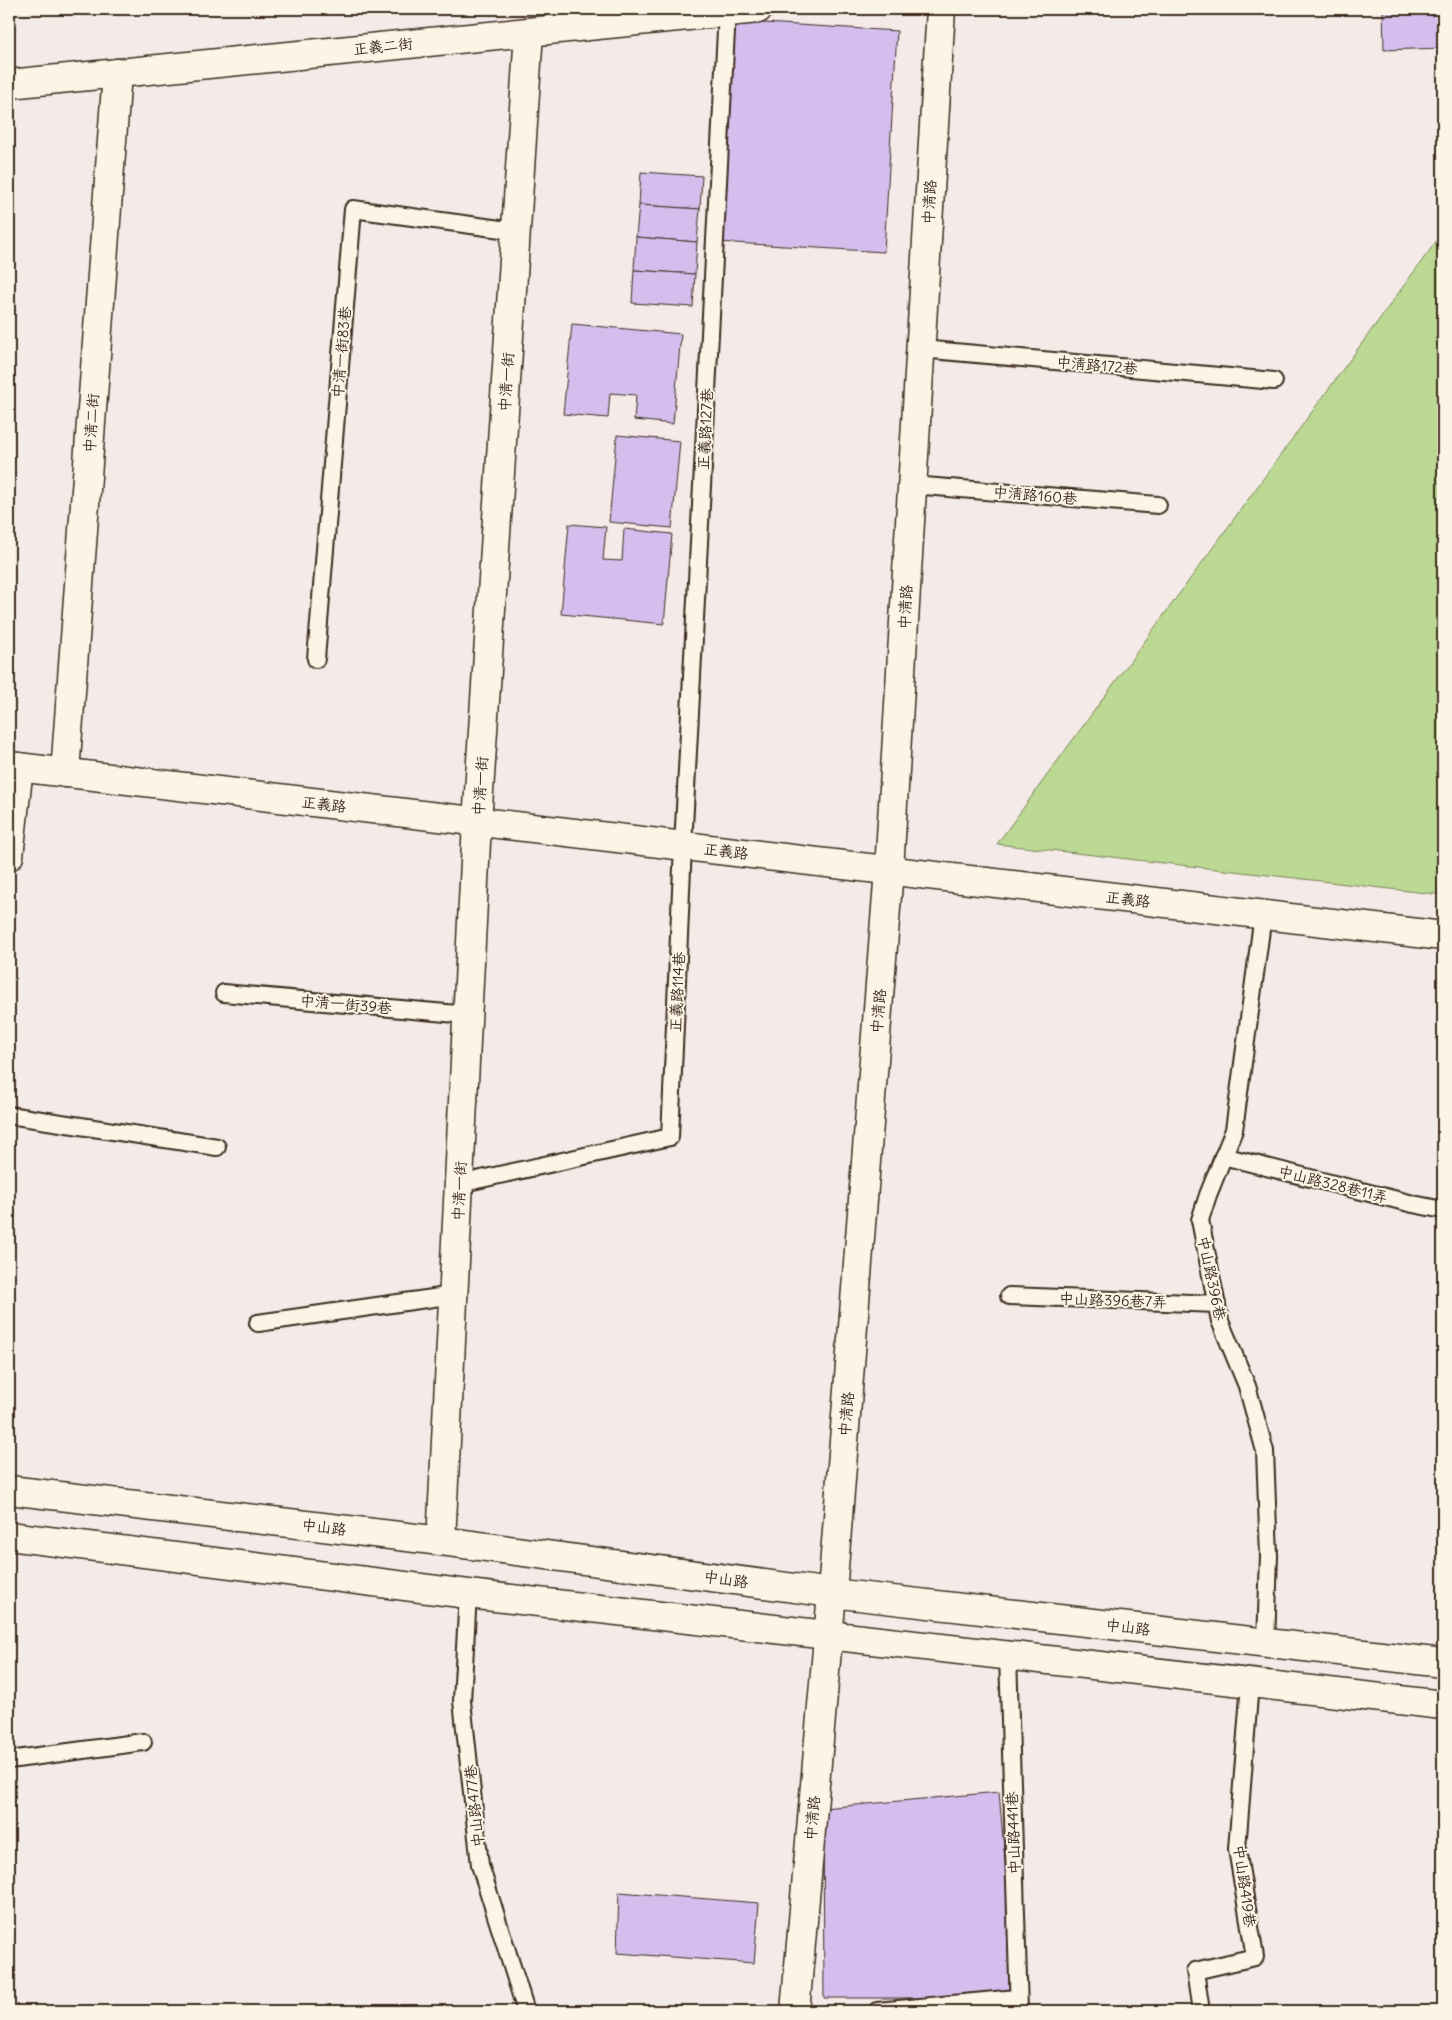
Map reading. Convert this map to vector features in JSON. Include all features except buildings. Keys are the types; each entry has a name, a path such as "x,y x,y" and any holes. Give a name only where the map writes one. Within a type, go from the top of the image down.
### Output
{"street":[{"name":"正義二街","path":"9,84 758,9"},
{"name":"中清路","path":"796,2011 832,1593 890,870 940,9"},
{"name":"中清一街","path":"441,1541 478,822 529,32"},
{"name":"中清二街","path":"65,773 117,73"},
{"name":"正義路","path":"14,766 1443,936"},
{"path":"9,856 14,766"},
{"name":"中山路","path":"9,1490 441,1541 832,1593 1443,1663"},
{"path":"9,1536 468,1594 1443,1705"}],"lane":[{"name":"正義路127巷","path":"683,846 727,12"},
{"name":"中清一街83巷","path":"316,660 353,209 516,231"},
{"name":"中清路172巷","path":"920,349 1274,381"},
{"name":"中清路160巷","path":"912,486 1158,505"},
{"name":"正義路114巷","path":"460,1184 670,1137 683,846"},
{"name":"中山路396巷","path":"1263,915 1234,1130 1200,1220 1220,1321 1246,1386 1264,1451 1269,1556 1266,1644"},
{"name":"中清一街39巷","path":"224,993 468,1015"},
{"path":"9,1115 217,1147"},
{"name":"中山路328巷11弄","path":"1223,1156 1443,1210"},
{"path":"258,1323 454,1296"},
{"name":"中山路396巷7弄","path":"1009,1296 1217,1304"},
{"name":"中山路477巷","path":"468,1594 462,1701 480,1865 526,2011"},
{"name":"中山路441巷","path":"1008,1655 1018,2005"},
{"name":"中山路419巷","path":"1201,2011 1195,1972 1255,1957 1237,1849 1250,1684"},
{"path":"9,1760 143,1742"},
{"path":"877,2011 1018,2005"}],"green space":[{"path":"1443,232 1443,895 997,844"}]}
